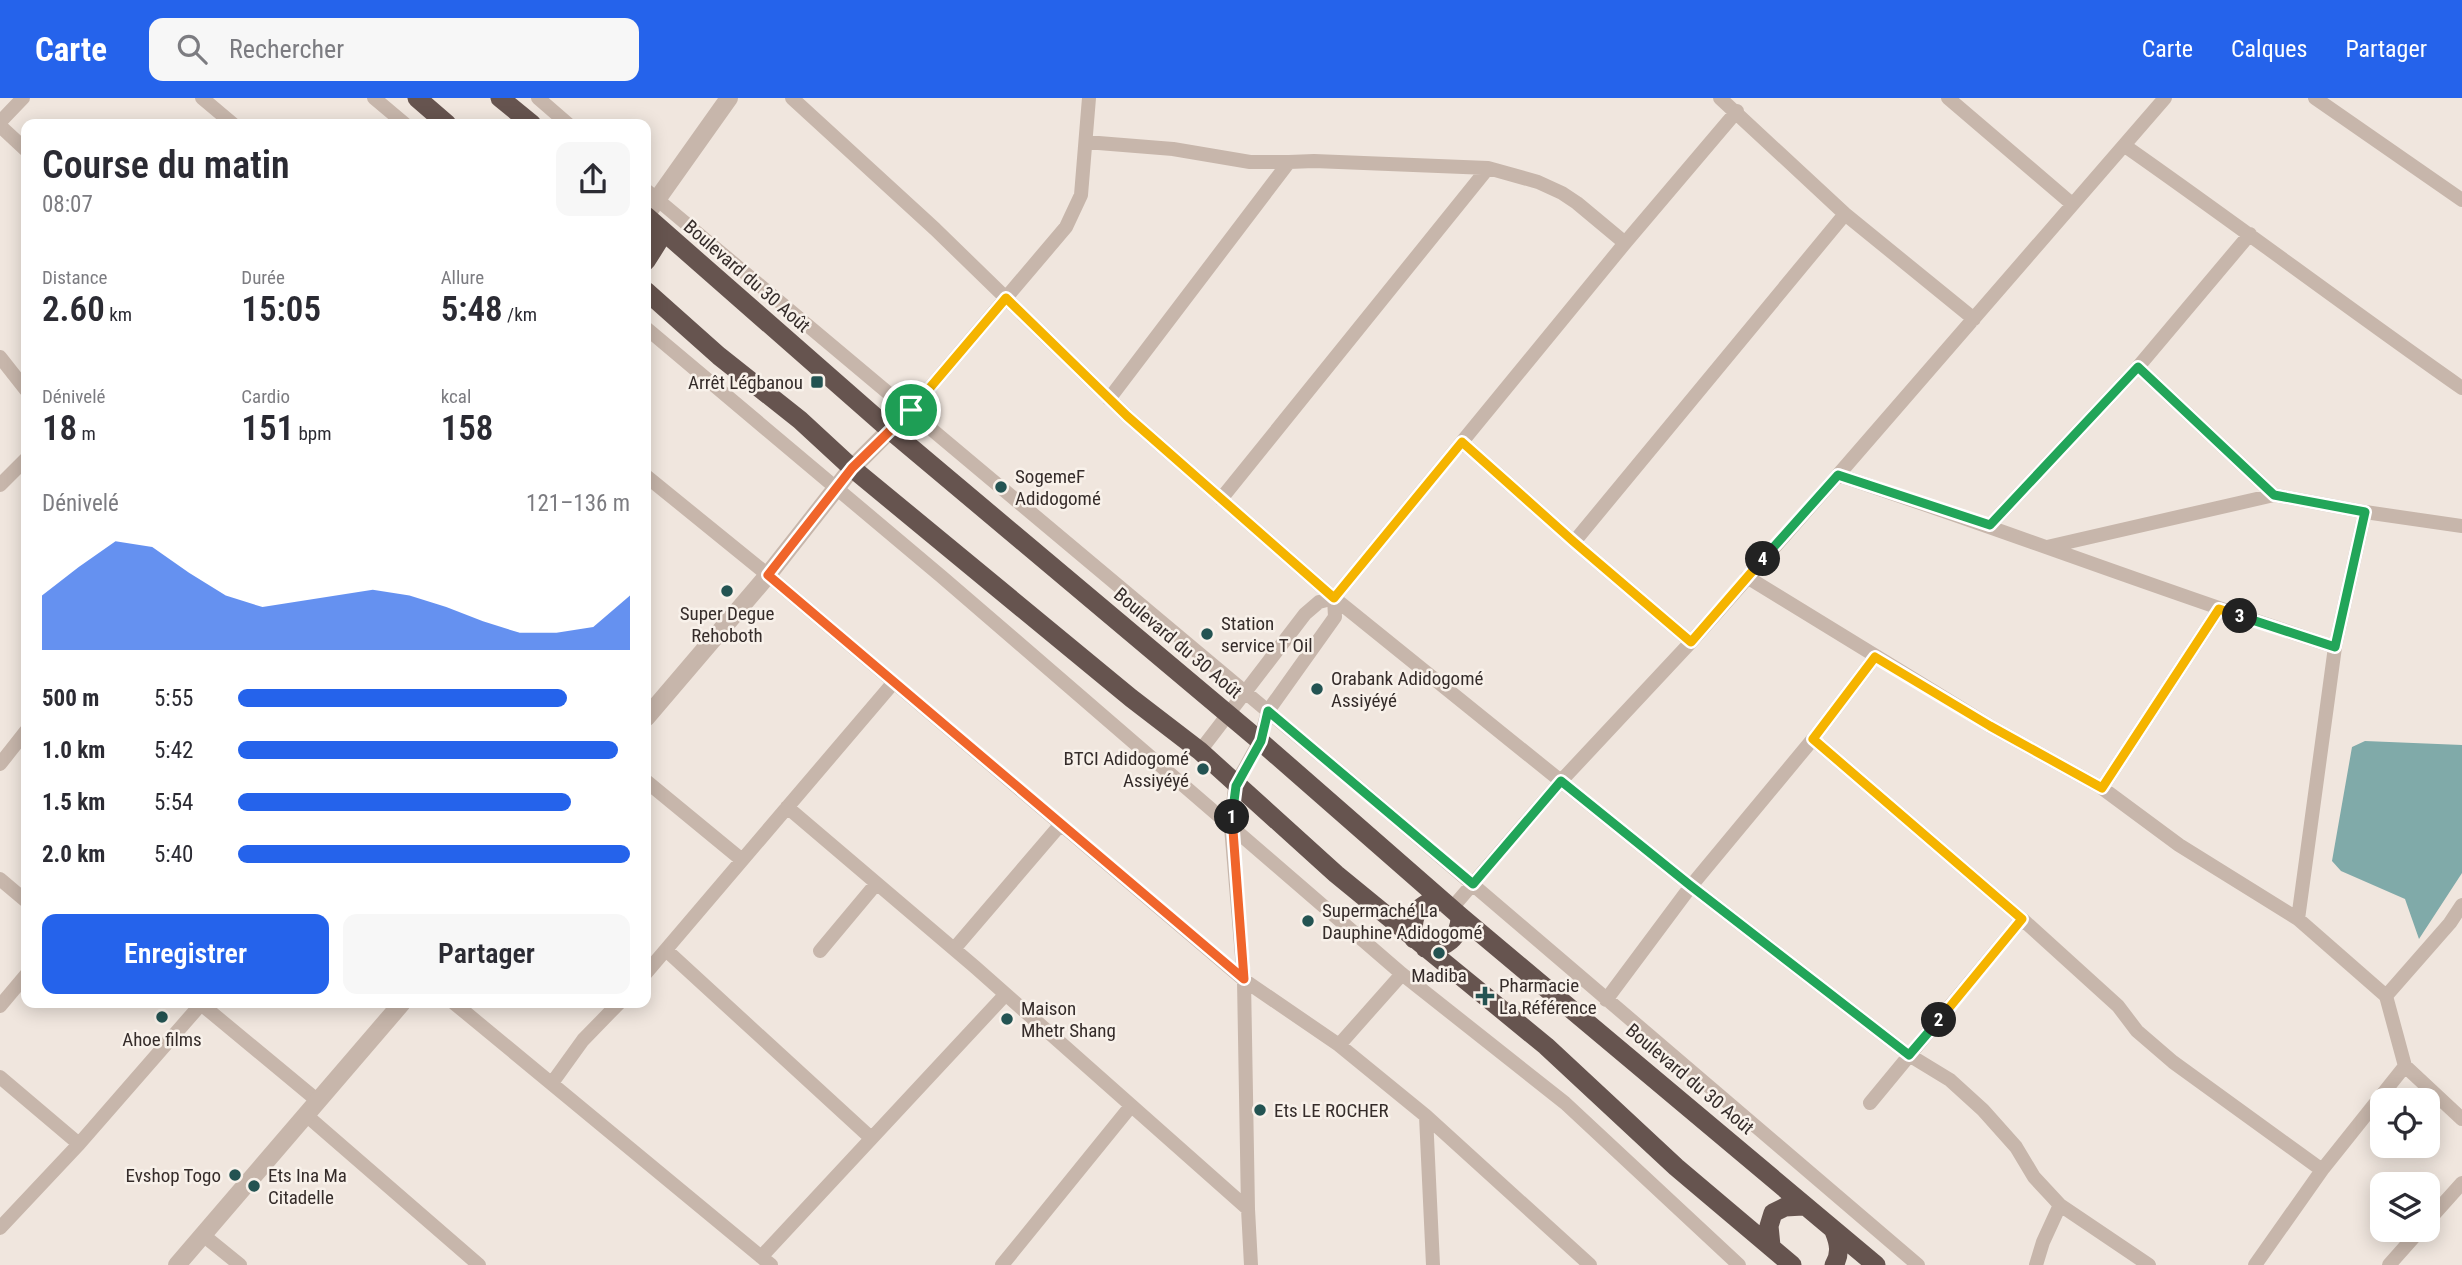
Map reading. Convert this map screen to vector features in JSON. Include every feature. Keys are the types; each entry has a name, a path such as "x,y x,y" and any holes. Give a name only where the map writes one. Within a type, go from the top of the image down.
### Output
{"highway":[{"path":"417,98 441,119"},
{"path":"500,98 526,119"},
{"name":"Boulevard du 30 Août","path":"651,221 890,430 1261,741 1452,909 1876,1265"},
{"path":"651,253 658,242 660,230"},
{"path":"651,295 719,356 800,420 852,468 1131,698 1200,751 1336,874 1546,1046 1676,1167 1790,1264"},
{"path":"1433,901 1452,909 1459,928 1449,943 1440,948 1420,943 1412,925 1419,910 1433,901"},
{"path":"1771,1246 1769,1226 1773,1213 1785,1207 1803,1206"},
{"path":"1833,1265 1839,1249 1834,1231"}],"street":[{"path":"21,145 0,124 23,98"},
{"path":"202,98 227,119"},
{"path":"374,98 399,119"},
{"path":"538,98 562,119"},
{"path":"729,98 651,195 1245,691 1918,1265"},
{"path":"792,98 935,229 1109,399 1334,598 1691,886 1909,1055 1950,1080 1983,1110 2015,1147 2034,1177 2060,1205 2149,1265"},
{"path":"651,712 768,575 852,468 911,410 1066,227 1081,195 1089,98"},
{"path":"1720,98 1845,214 1974,319"},
{"path":"1452,909 1561,781 1691,642 1838,475 2165,98"},
{"path":"2315,98 2462,200"},
{"path":"1954,100 2072,204"},
{"path":"1200,751 1305,614 1319,602 1334,598 1625,243 1737,111"},
{"path":"1086,142 1173,149 1250,162 1314,161 1488,169 1538,182 1562,193 1625,243"},
{"path":"2124,146 2462,388"},
{"path":"1109,399 1289,162"},
{"path":"1222,499 1488,169"},
{"path":"1574,542 1845,214"},
{"path":"1990,525 2138,367 2250,234"},
{"path":"651,332 1402,974 1565,1103 1739,1265"},
{"path":"0,357 21,384"},
{"path":"2138,367 2274,495"},
{"path":"1462,442 1691,642"},
{"path":"0,485 21,463"},
{"path":"1838,475 1990,525 2219,609 2335,647"},
{"path":"651,480 768,575 1244,979 1339,1045 1426,1116 1590,1265"},
{"path":"2046,547 2274,495 2462,526"},
{"path":"2298,919 2335,647 2365,512"},
{"path":"1747,577 1990,726 2102,788 2179,845 2298,919 2386,996 2404,1066 2462,1119"},
{"path":"1251,1265 1244,979 1231,827 1236,786 1261,741 1268,711 1335,617 1334,598"},
{"path":"2102,788 2219,609"},
{"path":"1606,1000 1691,886 1813,739 1875,657"},
{"path":"651,967 894,682"},
{"path":"0,764 21,738"},
{"path":"1813,739 2022,919 2118,1006 2137,1031 2173,1062 2322,1170"},
{"path":"651,785 742,860"},
{"path":"787,807 954,949 1248,1209"},
{"path":"954,949 1061,824"},
{"path":"0,879 21,897"},
{"path":"820,951 876,884"},
{"path":"2386,996 2456,926 2462,905"},
{"path":"1870,1103 2022,919"},
{"path":"666,950 871,1138"},
{"path":"1339,1045 1402,974"},
{"path":"0,1006 21,981"},
{"path":"460,1008 766,1261 871,1138 1005,995"},
{"path":"0,1228 79,1144 197,1008"},
{"path":"206,1008 479,1265"},
{"path":"177,1265 398,1008"},
{"path":"552,1083 583,1040 614,1008"},
{"path":"2255,1265 2322,1170 2404,1066"},
{"path":"0,1077 79,1144"},
{"path":"1002,1265 1131,1106"},
{"path":"1426,1116 1433,1265"},
{"path":"2440,1208 2462,1183"},
{"path":"2036,1265 2060,1205"},
{"path":"203,1235 240,1265"},
{"path":"2389,1265 2409,1242"}],"water":[{"path":"2365,741 2462,745 2462,873 2419,939 2405,899 2341,871 2332,861 2352,747"}],"place":[{"name":"Arrêt Légbanou","path":"817,382"},
{"name":"SogemeF Adidogomé","path":"1001,487"},
{"name":"Super Degue Rehoboth","path":"727,591"},
{"name":"Station service T Oil","path":"1207,634"},
{"name":"Orabank Adidogomé Assiyéyé","path":"1317,689"},
{"name":"BTCI Adidogomé Assiyéyé","path":"1203,769"},
{"name":"Supermaché La Dauphine Adidogomé","path":"1308,921"},
{"name":"Madiba","path":"1439,953"},
{"name":"Pharmacie La Référence","path":"1485,996"},
{"name":"Ahoe films","path":"162,1017"},
{"name":"Maison Mhetr Shang","path":"1007,1019"},
{"name":"Ets LE ROCHER","path":"1260,1110"},
{"name":"Evshop Togo","path":"235,1175"},
{"name":"Ets Ina Ma Citadelle","path":"254,1186"}],"route":[{"path":"1006,298 1127,416 1334,598 1462,442 1691,642 1838,475 1990,525 2138,367 2193,422 2274,495 2365,512 2335,647 2219,609 2102,788 1990,726 1875,657 1813,739 2022,919 1909,1055 1561,781 1473,884 1268,711 1261,741 1236,786 1231,827 1244,979 768,575 852,468 911,410 1006,298"}]}
